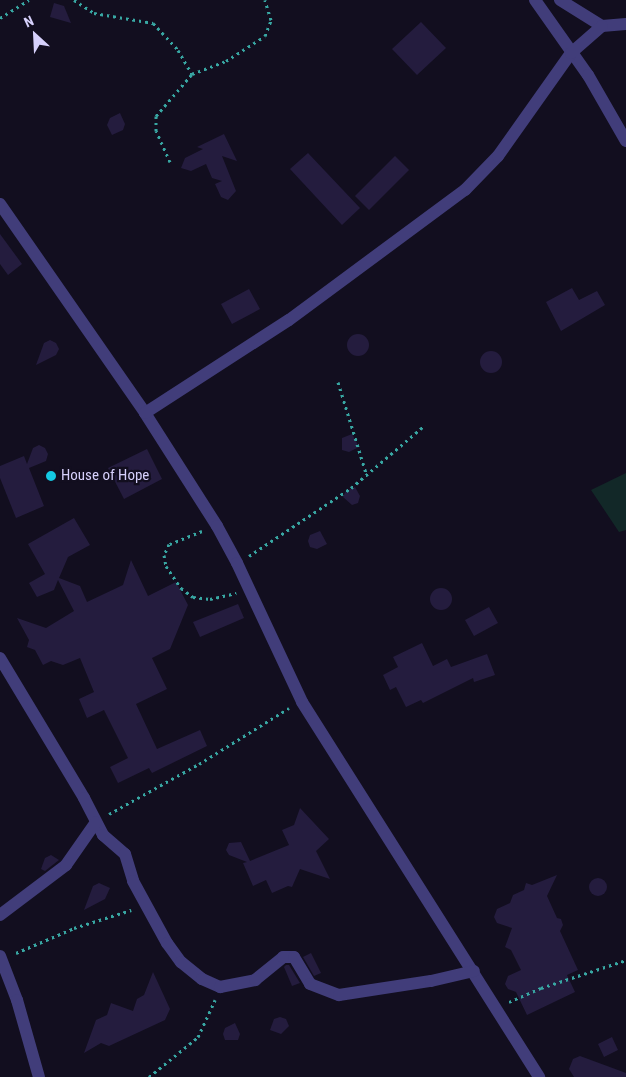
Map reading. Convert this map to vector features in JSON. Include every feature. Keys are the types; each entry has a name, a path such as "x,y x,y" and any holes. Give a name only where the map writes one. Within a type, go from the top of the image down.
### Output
{"street":[{"path":"535,0 571,53 626,141"},
{"path":"560,0 602,26"},
{"path":"145,413 289,320 465,190 498,156 571,53 602,26 626,24"},
{"path":"0,204 145,413 217,526 237,563 302,702 474,971 539,1077"},
{"path":"0,658 108,843 125,854 144,904 181,962 220,987 255,980 283,957 294,957 310,984 339,995 431,981 474,971"},
{"path":"0,914 66,865 96,822"},
{"path":"1,958 39,1077"}],"path":[{"path":"0,18 21,2 29,0"},
{"path":"74,0 94,13 153,23 178,50 192,74"},
{"path":"170,162 156,131 156,116 192,74 226,61 265,36 271,20 265,0"},
{"path":"338,382 366,473"},
{"path":"237,563 329,504 426,425"},
{"path":"217,526 169,544 164,555 166,566 181,588 193,596 220,598 250,590"},
{"path":"96,822 302,702"},
{"path":"1,958 74,928 144,904"},
{"path":"497,1008 541,988 626,960"},
{"path":"149,1077 202,1032 220,987"}],"green space":[{"path":"626,473 626,530 619,532 591,490"}],"building":[{"path":"54,3 64,6 71,23 50,17"},
{"path":"421,22 446,48 417,75 392,49"},
{"path":"120,113 125,124 123,130 112,135 107,125 110,118"},
{"path":"224,134 237,161 222,156 236,191 228,200 221,197 215,184 222,181 212,178 206,164 191,171 181,168 185,158 203,149 197,147"},
{"path":"308,153 360,208 342,225 290,169"},
{"path":"395,156 409,170 369,210 355,196"},
{"path":"0,234 22,264 8,275 0,264"},
{"path":"572,288 579,300 597,291 605,305 561,331 546,302"},
{"path":"249,289 260,309 232,324 221,304"},
{"path":"358,334 366,337 369,345 366,353 358,356 350,353 347,345 350,337"},
{"path":"50,340 56,343 59,349 56,355 36,365 44,343"},
{"path":"491,351 499,354 502,362 499,370 491,373 483,370 480,362 483,354"},
{"path":"352,434 359,447 349,452 342,450 342,438"},
{"path":"39,445 45,448 48,454 46,461 29,468 44,506 16,518 0,478 0,466 24,456 27,464 33,448"},
{"path":"147,449 162,479 124,499 108,468"},
{"path":"355,487 360,496 358,503 352,505 343,497 346,491"},
{"path":"74,518 90,545 68,557 59,578 80,586 87,602 123,585 131,560 148,596 176,582 188,605 170,649 152,658 167,689 136,704 157,749 200,730 207,746 152,773 149,768 118,783 110,767 128,758 104,710 87,718 79,699 94,692 80,658 63,665 51,661 43,665 35,650 27,647 29,640 17,618 46,628 74,611 58,580 54,590 37,597 29,583 45,574 28,544"},
{"path":"320,531 327,544 317,549 310,547 308,541 310,535"},
{"path":"441,588 449,591 452,599 449,607 441,610 433,607 430,599 433,591"},
{"path":"238,604 244,618 200,637 193,622"},
{"path":"489,607 498,623 474,636 465,620"},
{"path":"422,643 433,666 447,659 451,667 487,654 495,675 474,682 473,678 423,703 421,700 406,707 396,687 390,690 383,675 398,667 393,657"},
{"path":"300,808 329,839 316,851 330,879 300,869 292,887 288,886 272,893 266,880 253,886 243,863 247,862 229,855 226,850 229,843 241,842 250,861 289,845 282,830 294,825"},
{"path":"51,855 59,860 45,871 41,869 45,858"},
{"path":"557,875 547,896 557,918 561,919 563,925 560,931 578,970 567,975 575,992 527,1015 516,992 508,989 505,984 508,976 521,970 511,950 505,947 512,928 497,923 494,917 497,909 510,903 513,895 524,890 526,883 532,885"},
{"path":"598,878 604,881 607,887 604,893 598,896 592,893 589,887 592,881"},
{"path":"99,883 110,888 105,899 84,910 93,886"},
{"path":"311,953 321,973 314,976 303,957"},
{"path":"289,965 300,983 292,986 284,967"},
{"path":"153,972 170,1009 165,1020 109,1046 101,1043 84,1053 96,1020 107,1015 111,1003 133,1011 137,999 144,995"},
{"path":"280,1017 286,1019 289,1026 281,1034 270,1030 274,1019"},
{"path":"235,1023 240,1034 238,1040 225,1040 223,1034 225,1028"},
{"path":"612,1037 618,1050 604,1057 598,1044"},
{"path":"580,1056 626,1073 626,1077 574,1077 569,1069 573,1059"}],"place":[{"name":"House of Hope","path":"51,476"}]}
